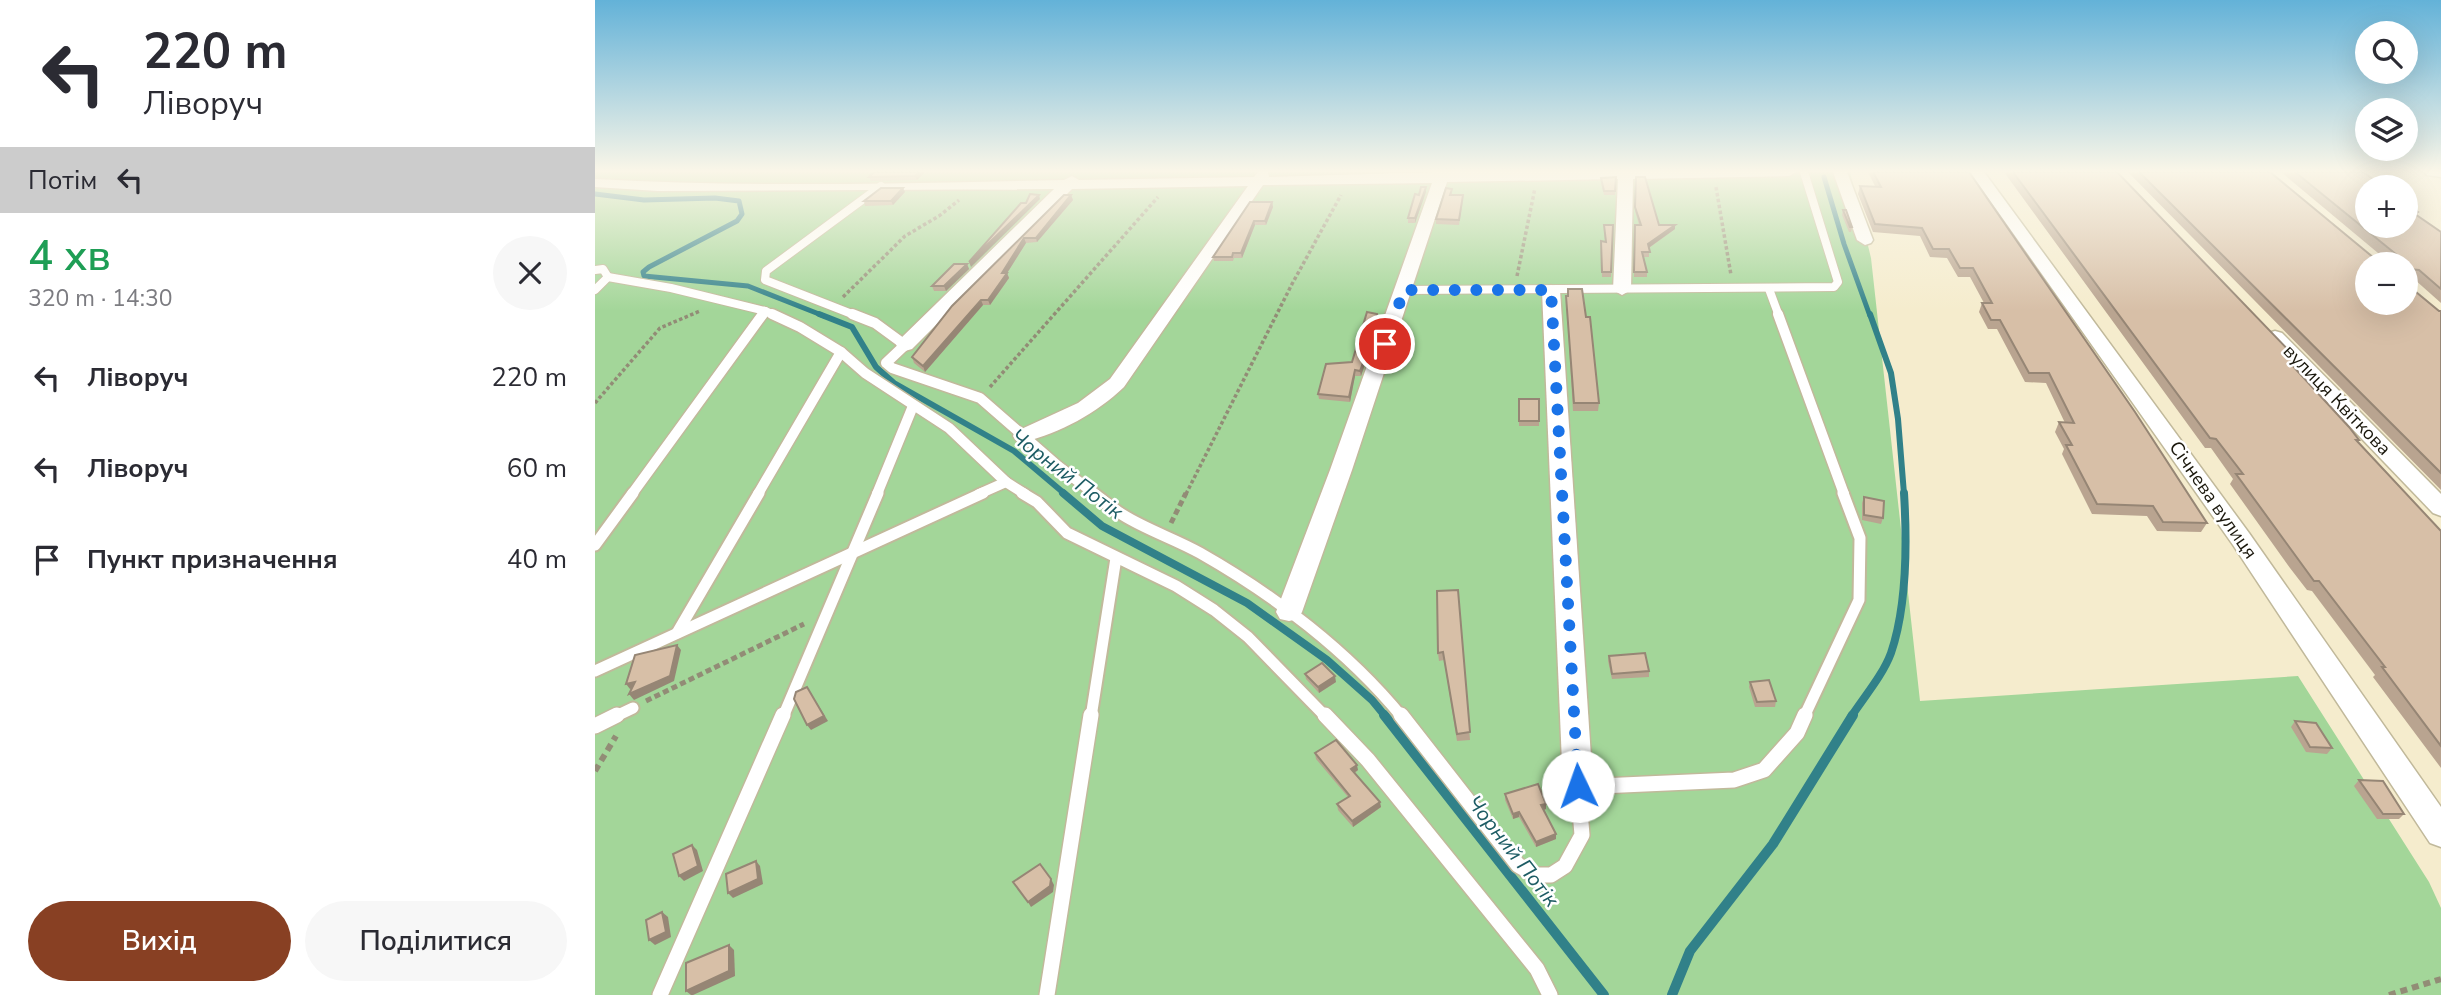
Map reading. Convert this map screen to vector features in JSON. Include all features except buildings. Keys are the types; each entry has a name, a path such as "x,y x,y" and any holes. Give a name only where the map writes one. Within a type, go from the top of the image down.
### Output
{"street":[{"path":"905,345 1032,218"},
{"path":"1024,436 1081,412 1096,403 1117,383 1233,218"},
{"path":"1289,612 1428,218"},
{"path":"1622,290 1624,218"},
{"path":"1857,218 1865,240"},
{"name":"Січнева вулиця","path":"2010,218 2241,539 2441,833"},
{"path":"1551,290 1578,786"},
{"name":"вулиця Квіткова","path":"2260,321 2441,508"}],"lane":[{"path":"838,218 764,275 768,282 875,323 905,345 887,363 893,368 981,398 1058,466 1123,515 1200,553 1289,612 1379,689 1431,752 1482,822 1518,864 1535,875 1551,875 1565,866 1582,835 1578,786 1734,779 1764,770 1797,733 1859,600 1860,538 1769,289"},
{"path":"1404,290 1828,288 1837,285 1818,218"},
{"path":"595,270 603,269 608,277 725,300 765,311 800,327 841,352 865,373 913,407 949,428 1006,482 1037,502 1067,533 1176,586 1214,610 1248,637 1368,760 1537,969 1549,995"},
{"path":"595,290 608,277"},
{"path":"595,545 765,311"},
{"path":"677,633 841,352"},
{"path":"660,995 829,612 913,407"},
{"path":"595,671 1006,482"},
{"path":"1047,995 1116,558"},
{"path":"595,726 633,708"}],"path":[{"path":"832,307 905,236 935,218"},
{"path":"981,398 1140,218"},
{"path":"1164,536 1328,218"},
{"path":"1514,290 1529,218"},
{"path":"1722,218 1734,290"},
{"path":"595,403 660,328 725,300"},
{"path":"595,771 633,708 829,612"},
{"path":"2389,995 2441,979"}],"green space":[{"path":"595,218 1861,218 1871,258 1920,701 2298,676 2429,882 2441,908 2441,995 595,995"}],"waterway":[{"name":"Чорний Потік","path":"739,218 649,267 643,272 644,276 748,286 824,316"},
{"path":"1836,218 1870,316"},
{"name":"Чорний Потік","path":"819,314 852,327 876,367 894,383 1014,451 1065,494"},
{"path":"1870,314 1891,373 1904,494"},
{"name":"Чорний Потік","path":"1063,493 1102,526 1247,603 1327,660 1372,700 1386,717"},
{"path":"1851,717 1883,669 1896,635 1905,574 1904,493"},
{"name":"Чорний Потік","path":"1384,715 1604,995"},
{"path":"1672,995 1690,951 1773,844 1853,715"}],"route":[{"path":"1385,344 1404,290 1551,290 1578,786"}]}
